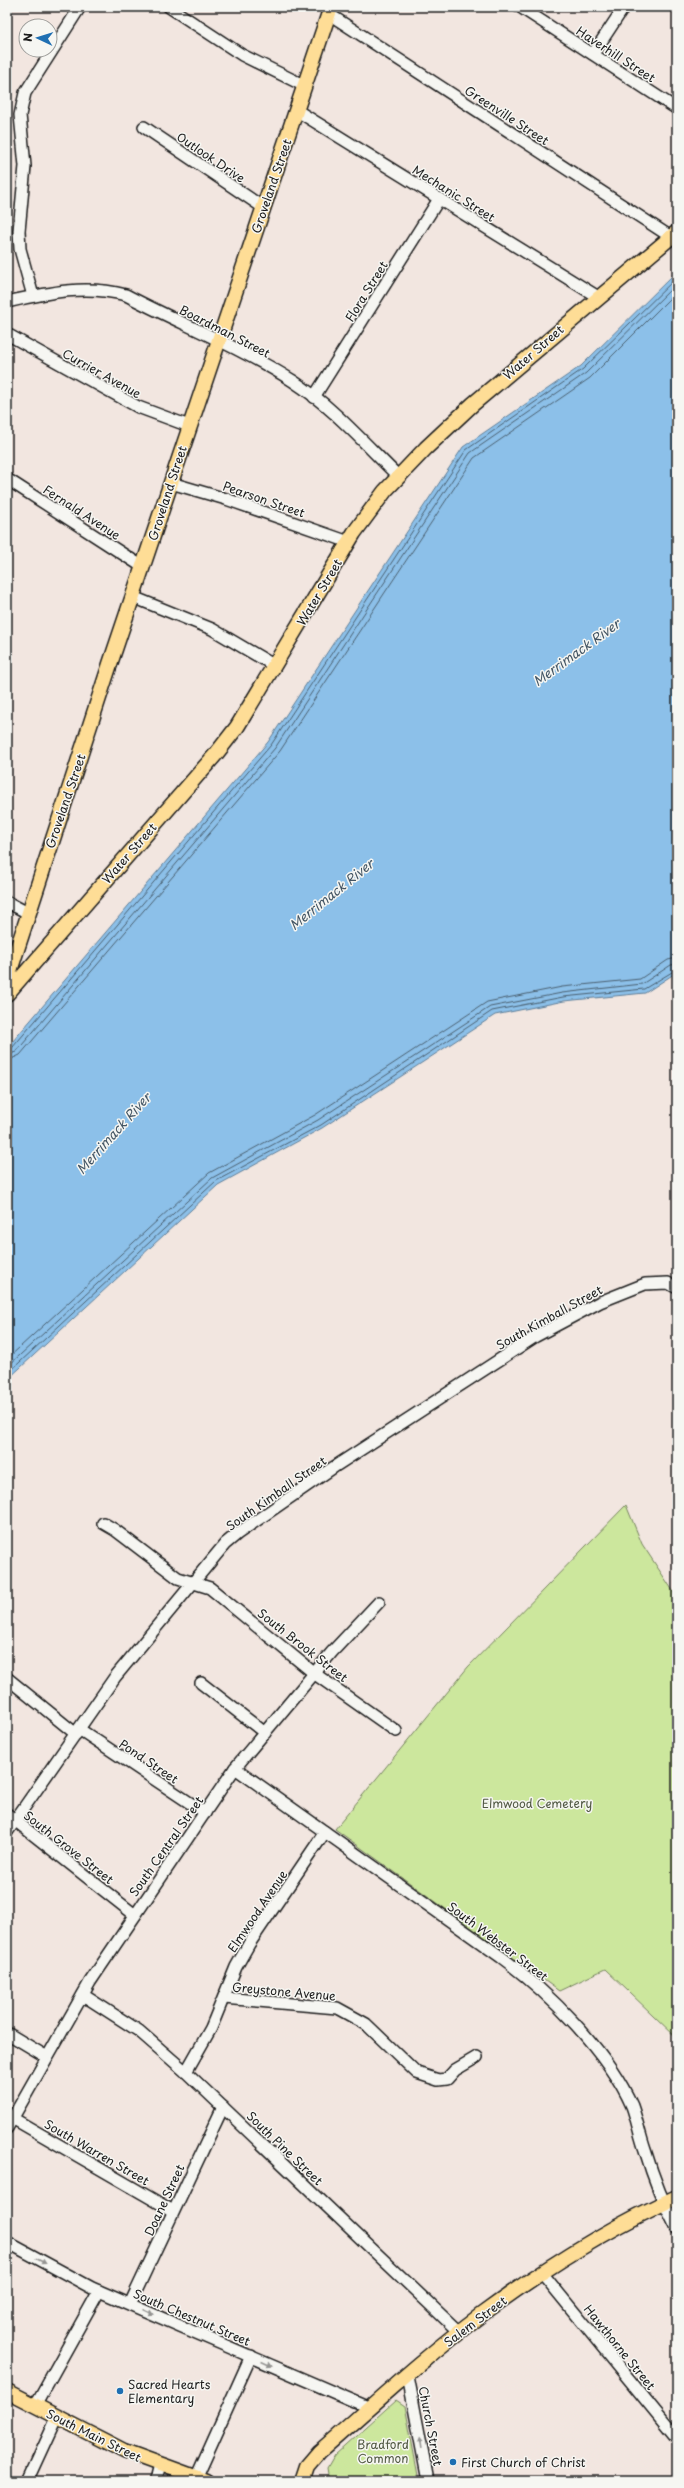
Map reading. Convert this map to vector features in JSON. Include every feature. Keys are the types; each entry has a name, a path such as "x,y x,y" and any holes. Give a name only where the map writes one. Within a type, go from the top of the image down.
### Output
{"main road":[{"name":"Groveland Street","path":"7,980 189,426 330,11"},
{"name":"Water Street","path":"7,994 216,754 237,727 275,666 348,542 385,492 473,404 598,297 674,235"},
{"name":"Salem Street","path":"302,2481 312,2459 459,2332 542,2273 677,2196"},
{"name":"South Main Street","path":"7,2391 57,2418 124,2451 201,2479"}],"street":[{"path":"33,296 20,249 19,231 25,166 20,107 25,93 80,7"},
{"path":"169,7 242,55 305,86"},
{"name":"Haverhill Street","path":"520,7 677,109"},
{"path":"593,54 624,7"},
{"name":"Greenville Street","path":"330,11 674,235"},
{"name":"Mechanic Street","path":"296,110 598,297"},
{"name":"Outlook Drive","path":"144,127 264,208"},
{"name":"Flora Street","path":"314,397 440,199"},
{"name":"Boardman Street","path":"7,302 33,296 78,289 109,290 126,295 218,341 287,378 314,397 341,420 399,477"},
{"name":"Currier Avenue","path":"7,334 138,407 189,426"},
{"name":"Fernald Avenue","path":"7,479 143,567"},
{"name":"Pearson Street","path":"170,483 226,498 348,542"},
{"path":"133,597 212,629 275,666"},
{"path":"7,902 28,914"},
{"name":"South Kimball Street","path":"7,1832 11,1817 77,1732 115,1677 225,1544 251,1524 536,1336 628,1289 653,1282 668,1283 677,1288"},
{"name":"South Brook Street","path":"103,1524 115,1530 178,1578 210,1588 315,1674 396,1731"},
{"name":"South Central Street","path":"9,2121 83,1995 135,1915 235,1768 332,1652 379,1602"},
{"name":"Pond Street","path":"7,1678 77,1732 205,1813"},
{"path":"201,1683 265,1733"},
{"name":"South Webster Street","path":"235,1768 532,1979 557,2003 600,2056 626,2094 663,2203 677,2228"},
{"name":"South Grove Street","path":"11,1817 135,1915"},
{"name":"Elmwood Avenue","path":"186,2072 211,2028 236,1967 249,1944 325,1832"},
{"name":"South Pine Street","path":"83,1995 139,2031 186,2072 459,2332"},
{"name":"Greystone Avenue","path":"224,1998 337,2008 366,2024 417,2073 426,2078 447,2079 454,2070 477,2057"},
{"path":"7,2033 47,2057"},
{"name":"Doane Street","path":"130,2304 223,2107"},
{"name":"South Warren Street","path":"9,2121 174,2211"},
{"name":"South Chestnut Street","path":"7,2242 99,2291 370,2408"},
{"name":"Hawthorne Street","path":"542,2273 677,2438"},
{"path":"35,2406 99,2291"},
{"path":"201,2479 251,2356"},
{"name":"Church Street","path":"408,2376 428,2481"},
{"path":"28,2481 57,2418"},
{"path":"155,2481 159,2464"}],"green space":[{"name":"Elmwood Cemetery","path":"626,1505 642,1544 677,1597 677,2038 605,1969 559,1991 335,1829 468,1667"},
{"name":"Bradford Common","path":"396,2400 405,2406 419,2481 329,2481 327,2469 335,2455"}],"water":[{"name":"Merrimack River","path":"677,271 677,972 645,993 564,1001 495,1015 322,1128 218,1185 7,1380 7,1048 268,742 463,447 581,366"}],"place":[{"name":"Sacred Hearts Elementary","path":"120,2391"},
{"name":"First Church of Christ","path":"453,2462"}]}
